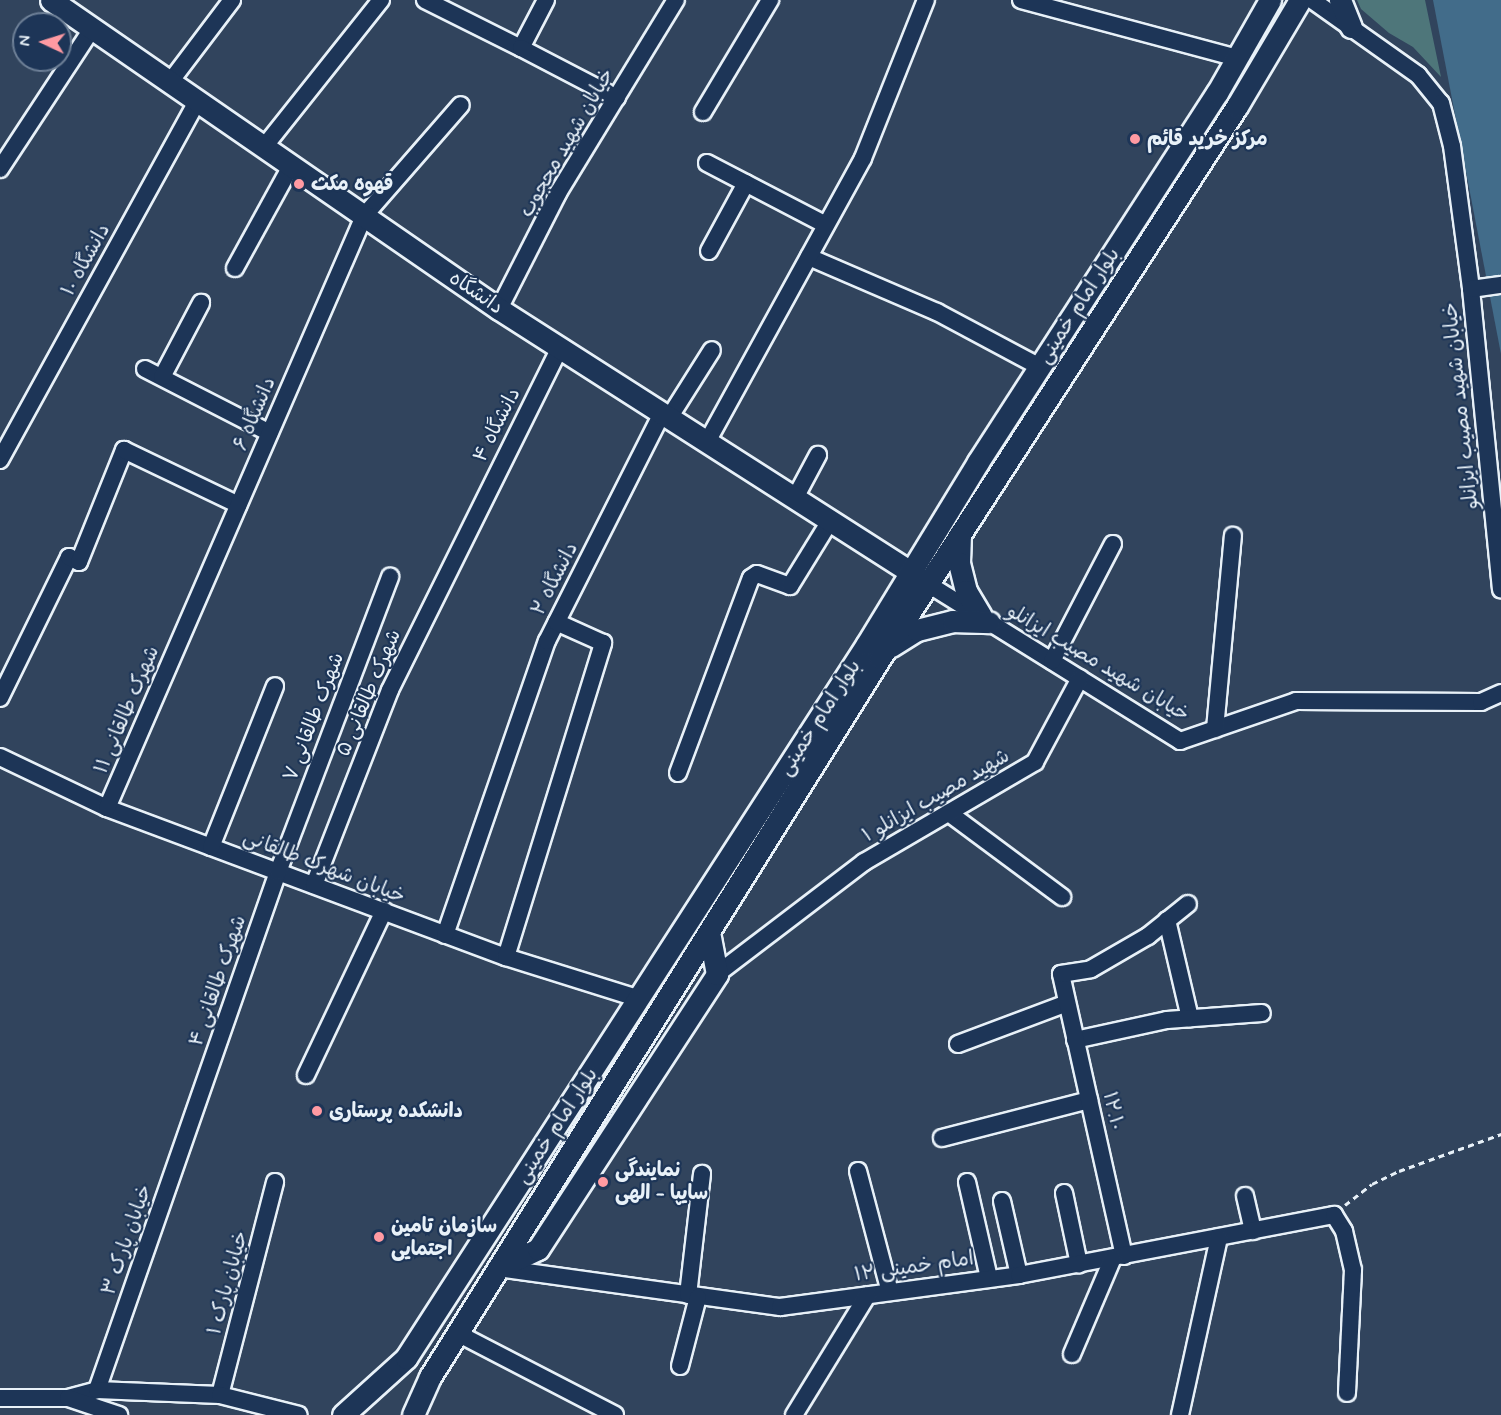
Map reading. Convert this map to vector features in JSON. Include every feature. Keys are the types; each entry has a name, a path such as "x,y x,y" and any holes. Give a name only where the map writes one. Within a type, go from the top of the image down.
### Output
{"main road":[{"name":"بلوار امام خمینی","path":"343,1415 406,1358 640,999 920,578 1040,367 1237,58 1270,0"},
{"path":"1340,0 1351,27"},
{"name":"بلوار امام خمینی","path":"417,1413 430,1377 457,1333 886,649 920,578 960,534 1237,106 1297,2"},
{"name":"دانشگاه","path":"62,3 92,28 499,309 920,578"},
{"path":"960,534 959,563 966,591 985,619"},
{"path":"886,649 917,630 953,621 985,619"},
{"path":"498,1268 538,1249 717,974 709,932"},
{"path":"640,999 673,1040"}],"street":[{"path":"170,82 232,0"},
{"path":"264,147 381,0"},
{"path":"425,0 617,98"},
{"path":"521,48 546,0"},
{"name":"خیابان شهید محجوب","path":"499,309 558,193 676,0"},
{"path":"707,442 863,158 926,0"},
{"path":"1021,0 1237,58"},
{"path":"703,112 766,2"},
{"name":"خیابان شهید مصیب ایزانلو","path":"1297,2 1351,27 1418,75 1441,102 1452,146 1471,290 1501,590"},
{"path":"0,169 92,28"},
{"name":"دانشگاه ۱۰","path":"0,460 6,435 197,101"},
{"name":"دانشگاه ۶","path":"185,629 364,216 462,105"},
{"path":"707,163 826,225"},
{"path":"235,268 291,166"},
{"path":"709,251 746,183"},
{"path":"808,256 937,312 1040,367"},
{"path":"1471,290 1501,285"},
{"path":"162,377 201,303"},
{"name":"دانشگاه ۴","path":"472,521 560,348"},
{"name":"دانشگاه ۲","path":"445,935 556,622 665,416 712,350"},
{"path":"145,369 270,434"},
{"path":"0,698 69,557 79,562 124,450 239,505"},
{"path":"795,498 818,455"},
{"name":"شهرک طالقانی ۵","path":"314,885 390,690 472,521"},
{"path":"678,773 752,578 757,574 790,586 830,521"},
{"path":"1215,729 1233,536"},
{"path":"1052,661 1113,544"},
{"name":"شهرک طالقانی ۷","path":"278,872 390,577"},
{"name":"خیابان شهید مصیب ایزانلو","path":"920,578 1180,741 1296,701 1481,702 1501,693"},
{"path":"506,957 603,643 556,622"},
{"name":"شهرک طالقانی ۱۱","path":"107,808 185,629"},
{"name":"شهید مصیب ایزانلو ۱","path":"717,974 864,862 1035,762 1080,678"},
{"path":"211,846 275,686"},
{"name":"خیابان شهرک طالقانی","path":"0,757 107,808 506,957 640,999"},
{"path":"949,813 1062,897"},
{"name":"شهرک طالقانی ۴","path":"197,1104 278,872"},
{"path":"1188,904 1167,920 1190,1018"},
{"path":"306,1075 384,911"},
{"name":"۱۲.۱۰","path":"1119,1257 1089,1100 1061,975 1091,969 1148,936 1167,920"},
{"path":"958,1044 1067,1003"},
{"path":"1076,1040 1190,1018 1262,1012"},
{"path":"942,1138 1089,1100"},
{"name":"خیابان پارک ۳","path":"97,1390 197,1104"},
{"path":"858,1171 890,1292"},
{"path":"680,1366 693,1296 702,1174"},
{"name":"خیابان پارک ۱","path":"220,1395 276,1182"},
{"path":"967,1182 989,1278"},
{"path":"1064,1192 1079,1264"},
{"path":"1245,1196 1253,1231"},
{"path":"1002,1201 1019,1275"},
{"path":"1334,1215 1344,1231 1353,1270 1347,1393"},
{"name":"امام خمینی ۱۲","path":"498,1268 780,1307 1019,1275 1334,1215"},
{"path":"1180,1415 1220,1237"},
{"path":"1072,1354 1119,1257"},
{"path":"794,1415 867,1296"},
{"path":"457,1333 615,1415"},
{"path":"0,1398 68,1398 97,1390 220,1395 299,1415"},
{"path":"68,1398 119,1415"}],"path":[{"path":"1334,1215 1372,1184 1501,1134"}],"green space":[{"path":"1357,0 1425,0 1441,77 1413,47 1389,33 1361,9"}],"water":[{"path":"1433,0 1501,0 1501,354"}],"place":[{"name":"مرکز خرید قائم","path":"1135,139"},
{"name":"قهوه مکث","path":"299,184"},
{"name":"دانشکده پرستاری","path":"317,1111"},
{"name":"نمایندگی سایپا - الهی","path":"603,1182"},
{"name":"سازمان تامین اجتمایی","path":"379,1237"}]}
